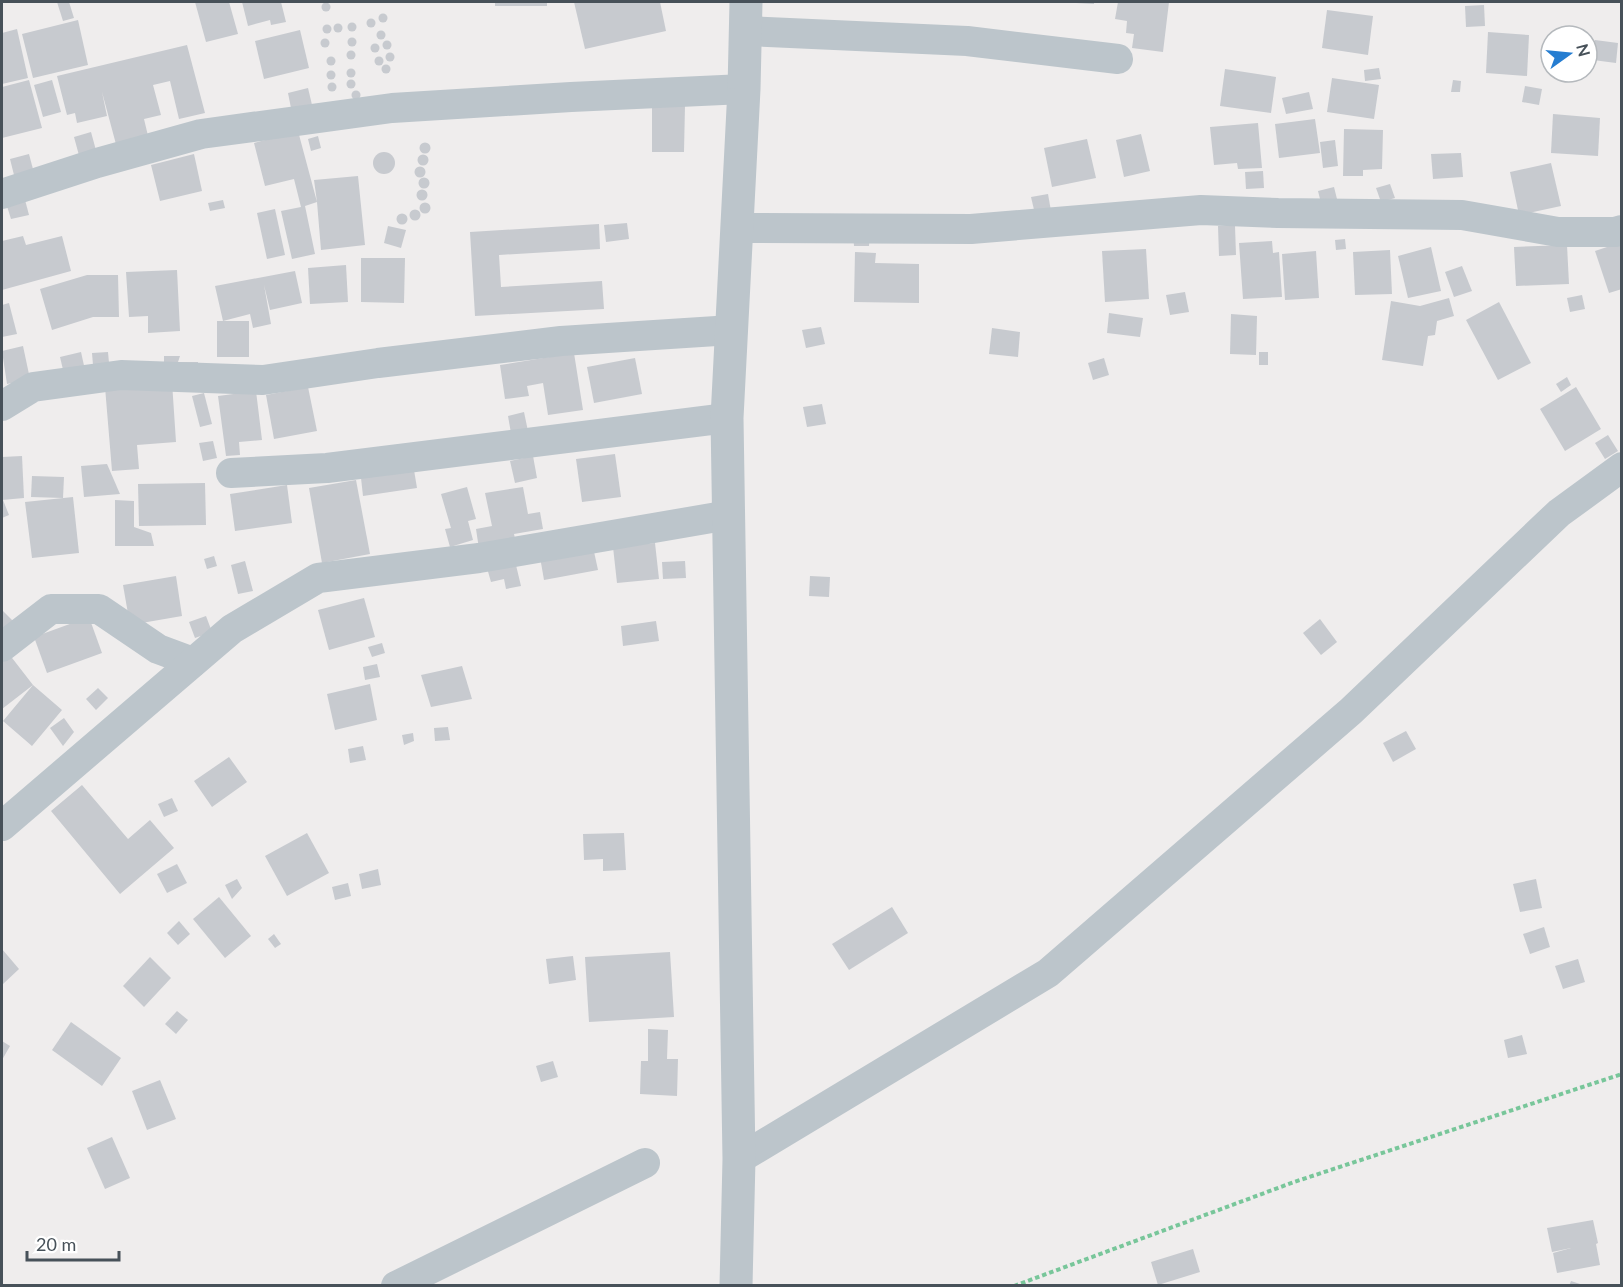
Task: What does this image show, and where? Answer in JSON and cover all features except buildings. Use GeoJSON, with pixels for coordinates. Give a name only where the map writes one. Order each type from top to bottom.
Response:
{"type":"FeatureCollection","features":[{"type":"Feature","properties":{"kind":"street"},"geometry":{"type":"LineString","coordinates":[[736,1286],[739,1159],[727,418],[744,89],[745,16],[1118,59]]}},
{"type":"Feature","properties":{"kind":"street"},"geometry":{"type":"LineString","coordinates":[[2,194],[97,163],[201,134],[392,108],[744,89]]}},
{"type":"Feature","properties":{"kind":"street"},"geometry":{"type":"LineString","coordinates":[[737,228],[971,229],[1201,210],[1462,215],[1558,232],[1622,230]]}},
{"type":"Feature","properties":{"kind":"street"},"geometry":{"type":"LineString","coordinates":[[2,406],[33,387],[121,375],[263,380],[378,363],[561,341],[732,330]]}},
{"type":"Feature","properties":{"kind":"street"},"geometry":{"type":"LineString","coordinates":[[231,473],[327,468],[727,418]]}},
{"type":"Feature","properties":{"kind":"street"},"geometry":{"type":"LineString","coordinates":[[739,1159],[1048,973],[1351,711],[1559,513],[1622,467]]}},
{"type":"Feature","properties":{"kind":"street"},"geometry":{"type":"LineString","coordinates":[[2,826],[232,629],[318,578],[478,558],[729,515]]}},
{"type":"Feature","properties":{"kind":"street"},"geometry":{"type":"LineString","coordinates":[[2,647],[51,609],[99,609],[158,649],[193,662]]}},
{"type":"Feature","properties":{"kind":"street"},"geometry":{"type":"LineString","coordinates":[[396,1286],[645,1163]]}},
{"type":"Feature","properties":{"kind":"path"},"geometry":{"type":"LineString","coordinates":[[1014,1286],[1294,1182],[1622,1074]]}}]}
